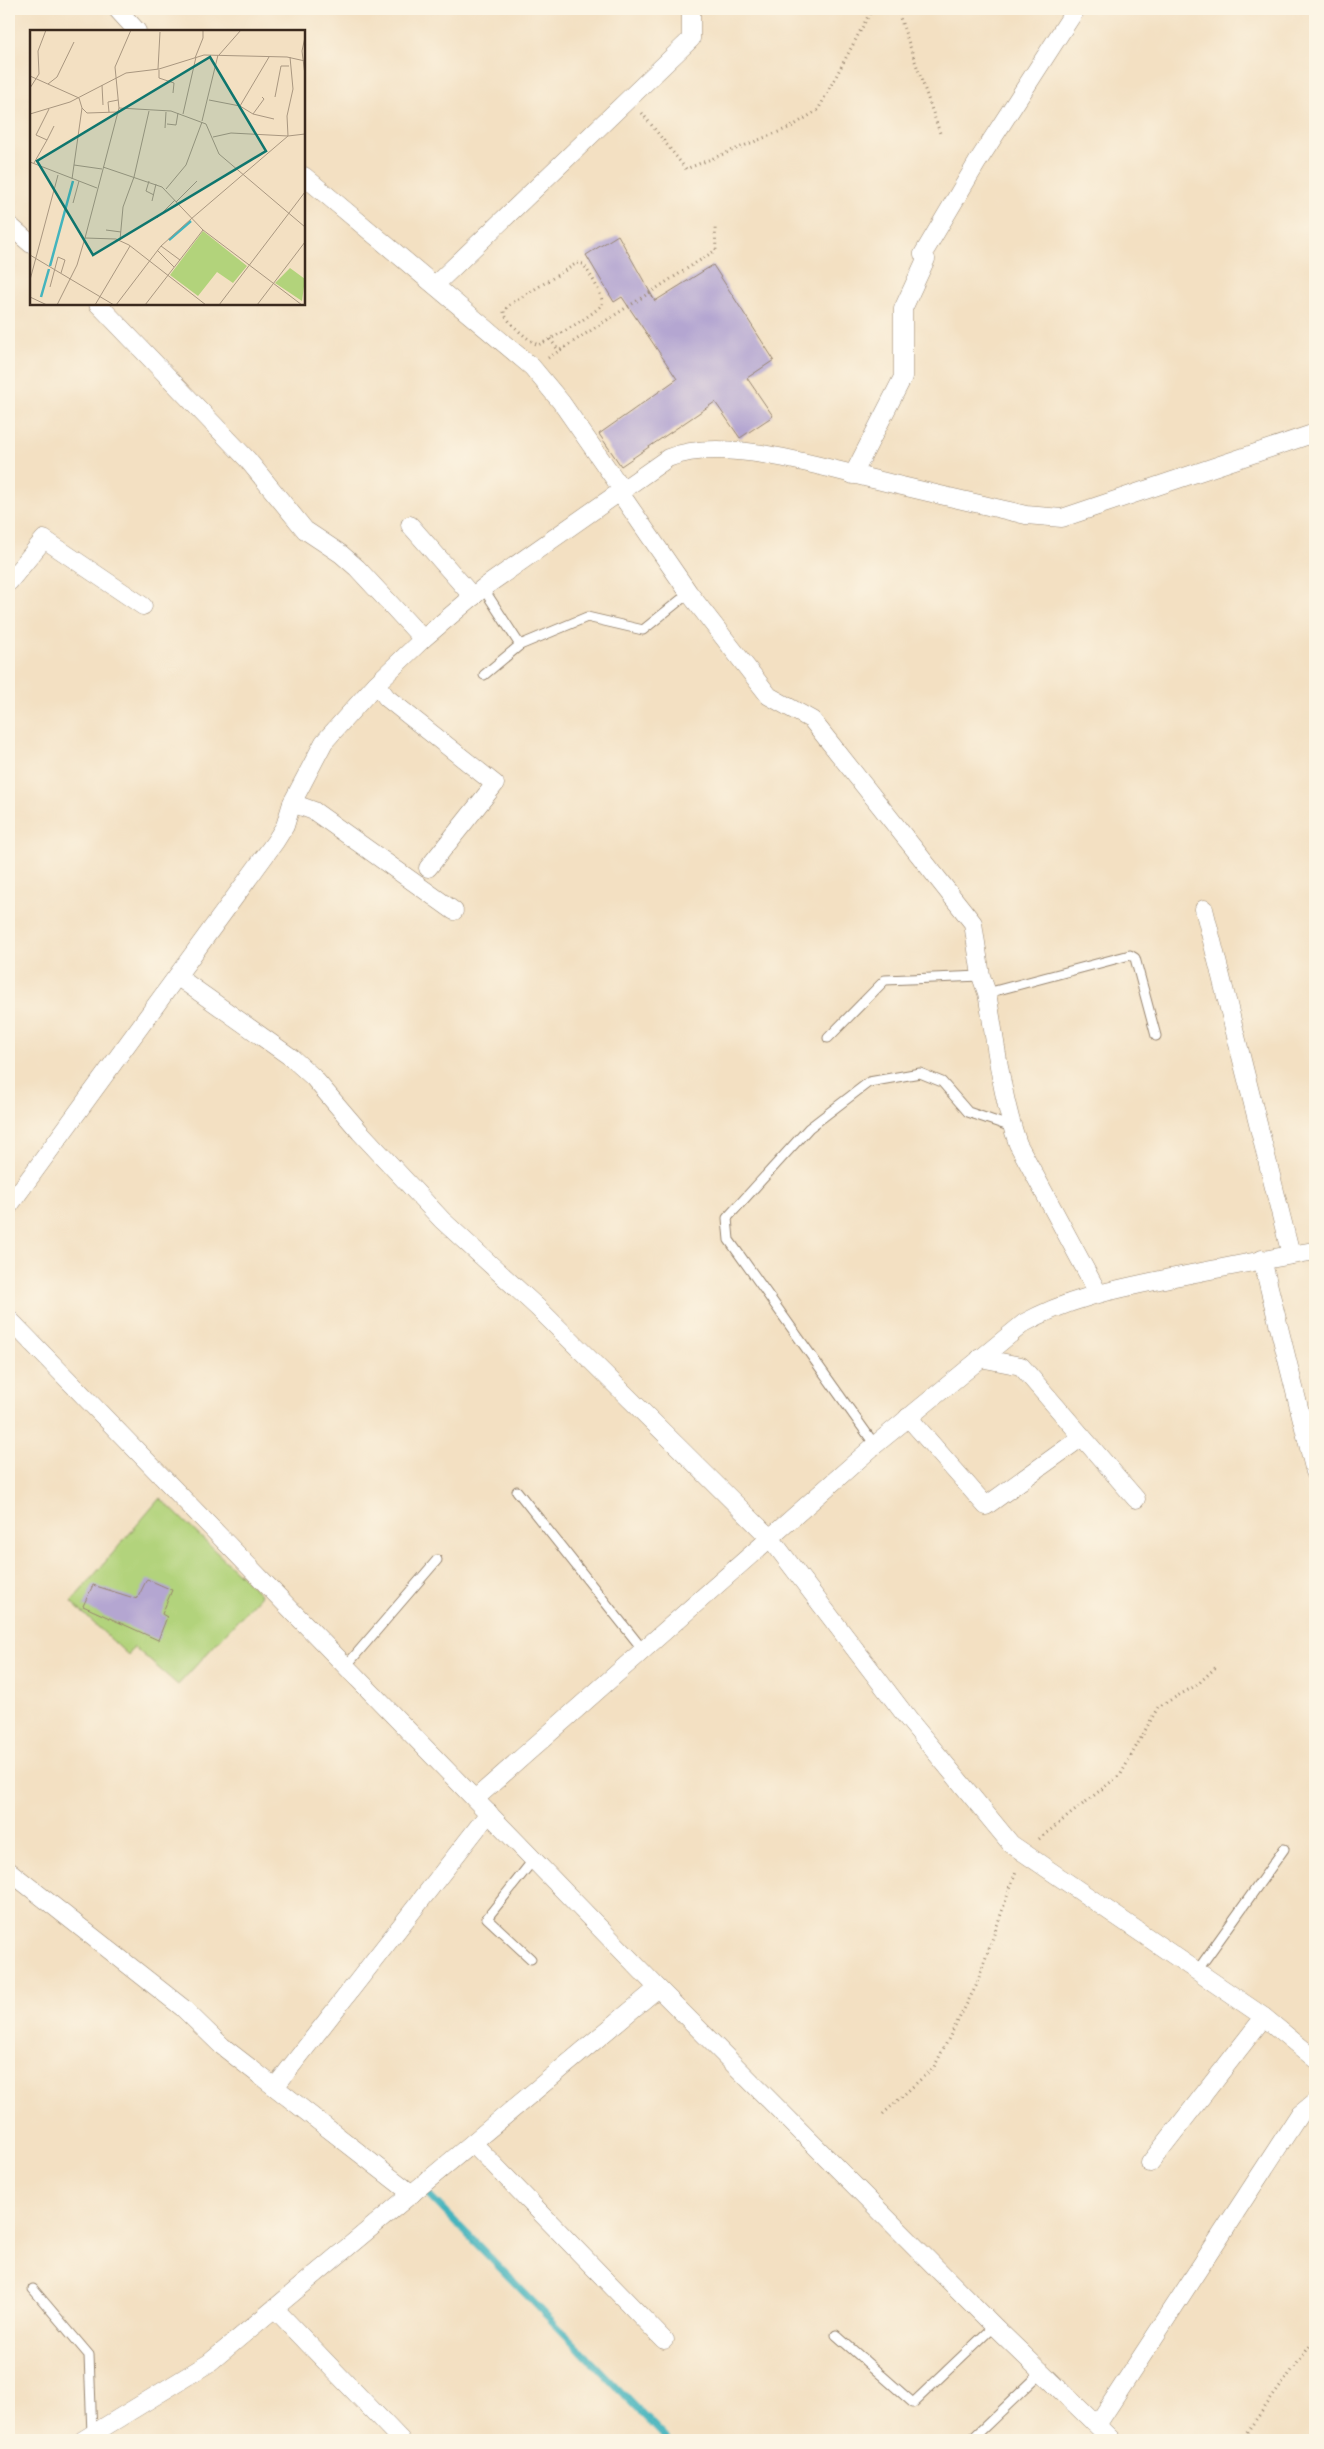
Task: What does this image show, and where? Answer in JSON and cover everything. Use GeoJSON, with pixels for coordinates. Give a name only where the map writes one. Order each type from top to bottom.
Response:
{"type":"FeatureCollection","features":[{"type":"Feature","properties":{"kind":"street"},"geometry":{"type":"LineString","coordinates":[[116,9],[135,30]]}},
{"type":"Feature","properties":{"kind":"street"},"geometry":{"type":"LineString","coordinates":[[435,285],[691,39],[690,9]]}},
{"type":"Feature","properties":{"kind":"street"},"geometry":{"type":"LineString","coordinates":[[853,475],[903,377],[902,316],[926,259],[923,254],[978,161],[1076,9]]}},
{"type":"Feature","properties":{"kind":"street"},"geometry":{"type":"LineString","coordinates":[[305,177],[532,367],[561,402],[690,593],[769,696],[812,720],[973,923],[1012,1128],[1018,1144],[1098,1293]]}},
{"type":"Feature","properties":{"kind":"street"},"geometry":{"type":"LineString","coordinates":[[9,225],[30,243]]}},
{"type":"Feature","properties":{"kind":"street"},"geometry":{"type":"LineString","coordinates":[[99,305],[246,459],[305,530],[341,554],[357,568],[423,639]]}},
{"type":"Feature","properties":{"kind":"street"},"geometry":{"type":"LineString","coordinates":[[9,1206],[276,842],[285,826],[292,803],[324,742],[376,684],[423,639],[478,593],[668,458],[680,453],[697,451],[766,455],[1026,515],[1062,518],[1315,433]]}},
{"type":"Feature","properties":{"kind":"street"},"geometry":{"type":"LineString","coordinates":[[410,525],[478,593]]}},
{"type":"Feature","properties":{"kind":"street"},"geometry":{"type":"LineString","coordinates":[[9,582],[44,539],[143,606]]}},
{"type":"Feature","properties":{"kind":"street"},"geometry":{"type":"LineString","coordinates":[[376,684],[387,698],[495,784],[428,868]]}},
{"type":"Feature","properties":{"kind":"street"},"geometry":{"type":"LineString","coordinates":[[292,803],[314,811],[454,911]]}},
{"type":"Feature","properties":{"kind":"street"},"geometry":{"type":"LineString","coordinates":[[1204,909],[1291,1255]]}},
{"type":"Feature","properties":{"kind":"street"},"geometry":{"type":"LineString","coordinates":[[178,977],[292,1058],[313,1077],[360,1132],[442,1220],[537,1307],[770,1539],[909,1720],[1011,1844],[1264,2017],[1315,2059]]}},
{"type":"Feature","properties":{"kind":"street"},"geometry":{"type":"LineString","coordinates":[[476,1800],[875,1444],[1024,1323],[1052,1308],[1098,1293],[1262,1259],[1315,1251]]}},
{"type":"Feature","properties":{"kind":"street"},"geometry":{"type":"LineString","coordinates":[[1262,1259],[1315,1472]]}},
{"type":"Feature","properties":{"kind":"street"},"geometry":{"type":"LineString","coordinates":[[9,1319],[658,1988],[994,2326],[1112,2440]]}},
{"type":"Feature","properties":{"kind":"street"},"geometry":{"type":"LineString","coordinates":[[980,1358],[1021,1366],[1136,1499]]}},
{"type":"Feature","properties":{"kind":"street"},"geometry":{"type":"LineString","coordinates":[[908,1417],[986,1506],[1082,1437]]}},
{"type":"Feature","properties":{"kind":"street"},"geometry":{"type":"LineString","coordinates":[[275,2087],[489,1813]]}},
{"type":"Feature","properties":{"kind":"street"},"geometry":{"type":"LineString","coordinates":[[9,1871],[184,2008],[222,2046],[412,2194]]}},
{"type":"Feature","properties":{"kind":"street"},"geometry":{"type":"LineString","coordinates":[[88,2438],[209,2364],[658,1988]]}},
{"type":"Feature","properties":{"kind":"street"},"geometry":{"type":"LineString","coordinates":[[1150,2163],[1264,2017]]}},
{"type":"Feature","properties":{"kind":"street"},"geometry":{"type":"LineString","coordinates":[[1097,2425],[1299,2116],[1315,2102]]}},
{"type":"Feature","properties":{"kind":"street"},"geometry":{"type":"LineString","coordinates":[[473,2143],[664,2340]]}},
{"type":"Feature","properties":{"kind":"street"},"geometry":{"type":"LineString","coordinates":[[275,2309],[401,2440]]}},
{"type":"Feature","properties":{"kind":"lane"},"geometry":{"type":"LineString","coordinates":[[478,593],[520,645]]}},
{"type":"Feature","properties":{"kind":"lane"},"geometry":{"type":"LineString","coordinates":[[484,675],[520,645],[587,617],[643,630],[690,593]]}},
{"type":"Feature","properties":{"kind":"lane"},"geometry":{"type":"LineString","coordinates":[[987,993],[1130,955],[1135,958],[1156,1036]]}},
{"type":"Feature","properties":{"kind":"lane"},"geometry":{"type":"LineString","coordinates":[[828,1038],[885,980],[982,976]]}},
{"type":"Feature","properties":{"kind":"lane"},"geometry":{"type":"LineString","coordinates":[[875,1444],[729,1240],[727,1218],[809,1128],[869,1082],[920,1073],[942,1082],[968,1112],[1012,1128]]}},
{"type":"Feature","properties":{"kind":"lane"},"geometry":{"type":"LineString","coordinates":[[517,1492],[644,1651]]}},
{"type":"Feature","properties":{"kind":"lane"},"geometry":{"type":"LineString","coordinates":[[346,1666],[437,1560]]}},
{"type":"Feature","properties":{"kind":"lane"},"geometry":{"type":"LineString","coordinates":[[1197,1971],[1284,1849]]}},
{"type":"Feature","properties":{"kind":"lane"},"geometry":{"type":"LineString","coordinates":[[531,1959],[487,1918],[534,1859]]}},
{"type":"Feature","properties":{"kind":"lane"},"geometry":{"type":"LineString","coordinates":[[33,2289],[89,2354],[88,2438]]}},
{"type":"Feature","properties":{"kind":"lane"},"geometry":{"type":"LineString","coordinates":[[836,2335],[913,2403],[994,2326]]}},
{"type":"Feature","properties":{"kind":"lane"},"geometry":{"type":"LineString","coordinates":[[971,2440],[1042,2372]]}},
{"type":"Feature","properties":{"kind":"path"},"geometry":{"type":"LineString","coordinates":[[630,97],[686,169],[791,127],[818,110],[872,9]]}},
{"type":"Feature","properties":{"kind":"path"},"geometry":{"type":"LineString","coordinates":[[897,9],[941,136]]}},
{"type":"Feature","properties":{"kind":"path"},"geometry":{"type":"LineString","coordinates":[[532,367],[716,250],[714,227]]}},
{"type":"Feature","properties":{"kind":"path"},"geometry":{"type":"LineString","coordinates":[[583,264],[602,296],[602,305],[550,339],[538,344],[526,339],[507,320],[504,311],[509,305],[572,265],[583,264]]}},
{"type":"Feature","properties":{"kind":"path"},"geometry":{"type":"LineString","coordinates":[[550,339],[559,351]]}},
{"type":"Feature","properties":{"kind":"path"},"geometry":{"type":"LineString","coordinates":[[883,2114],[934,2066],[976,1986],[1023,1851],[1121,1774],[1158,1707],[1198,1685],[1216,1667]]}},
{"type":"Feature","properties":{"kind":"path"},"geometry":{"type":"LineString","coordinates":[[1241,2440],[1315,2339]]}},
{"type":"Feature","properties":{"kind":"green space"},"geometry":{"type":"Polygon","coordinates":[[[160,1498],[261,1595],[178,1685],[134,1647],[128,1655],[71,1602],[160,1498]]]}},
{"type":"Feature","properties":{"kind":"building"},"geometry":{"type":"Polygon","coordinates":[[[618,235],[655,301],[713,265],[774,360],[747,378],[773,416],[740,438],[715,402],[621,466],[599,434],[677,379],[622,297],[614,302],[586,255],[618,235]]]}},
{"type":"Feature","properties":{"kind":"building"},"geometry":{"type":"Polygon","coordinates":[[[147,1579],[172,1590],[162,1614],[167,1617],[158,1640],[83,1606],[93,1585],[137,1599],[147,1579]]]}},
{"type":"Feature","properties":{"kind":"waterway"},"geometry":{"type":"LineString","coordinates":[[430,2196],[668,2440]]}}]}
